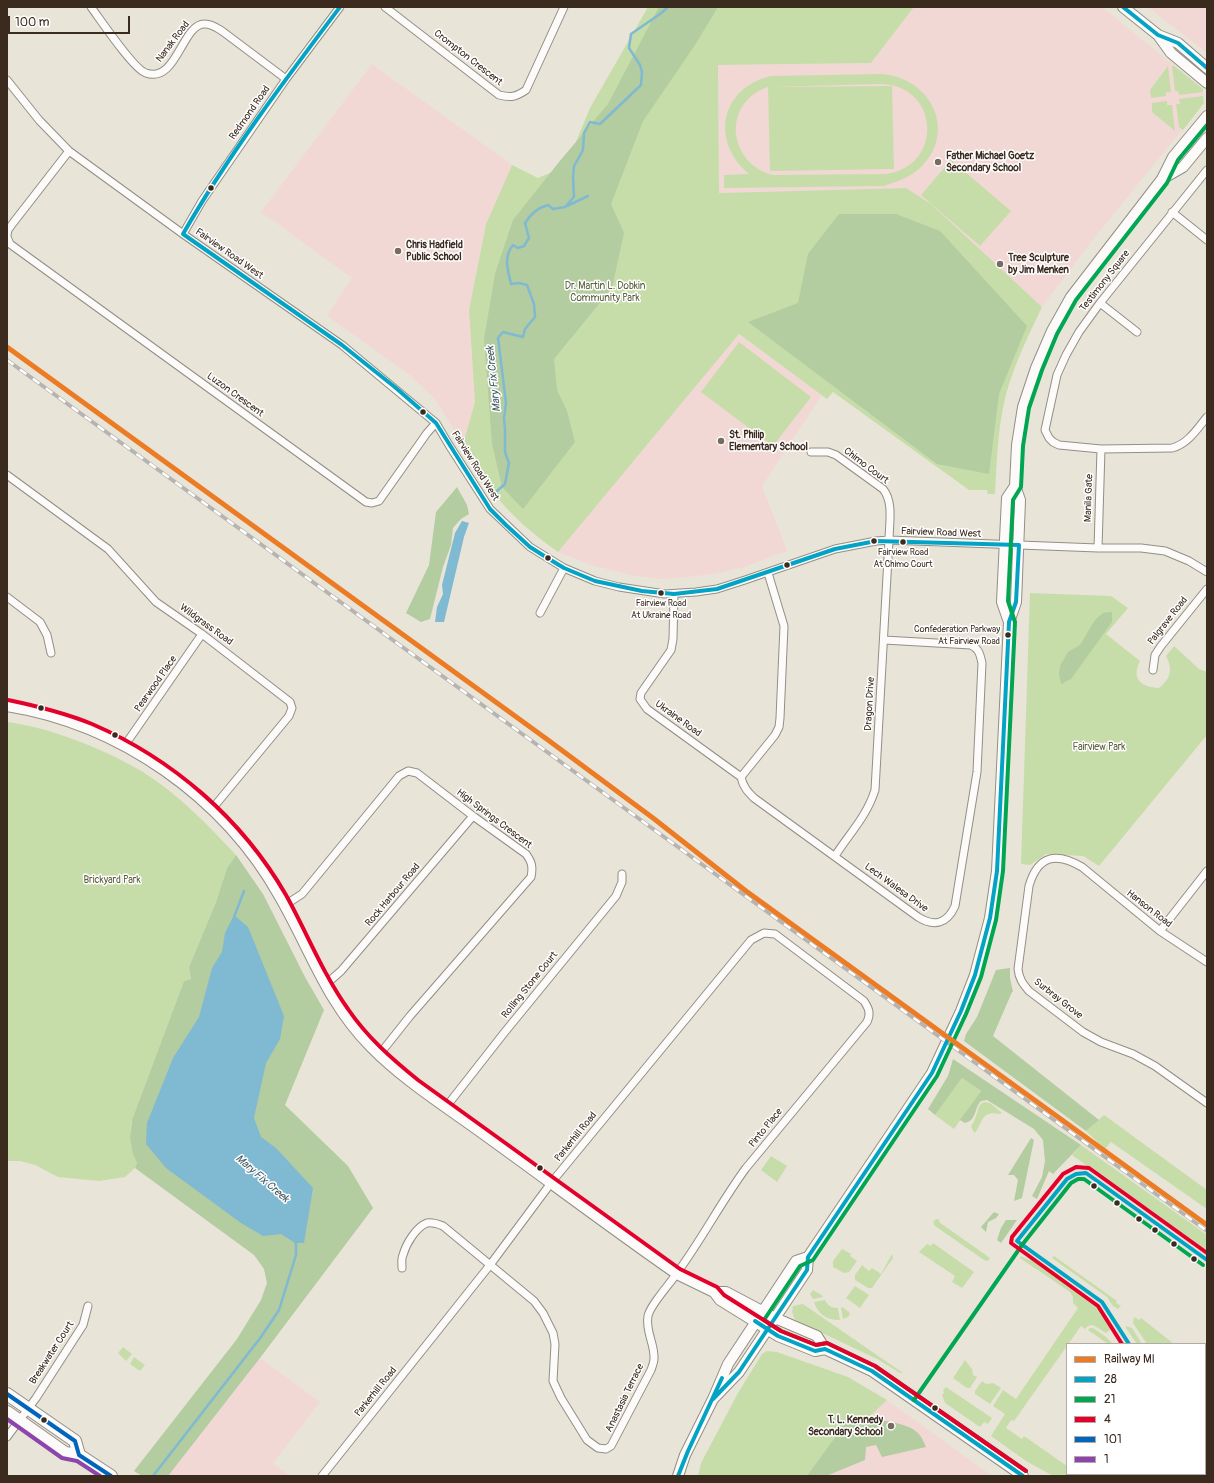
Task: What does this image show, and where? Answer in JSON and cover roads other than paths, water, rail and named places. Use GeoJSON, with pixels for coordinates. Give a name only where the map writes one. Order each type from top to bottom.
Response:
{"type":"FeatureCollection","features":[{"type":"Feature","properties":{"kind":"main road"},"geometry":{"type":"LineString","coordinates":[[7,1394],[75,1442],[79,1456]]}},
{"type":"Feature","properties":{"kind":"main road"},"geometry":{"type":"LineString","coordinates":[[7,1412],[65,1453],[79,1456],[111,1476]]}},
{"type":"Feature","properties":{"kind":"street","name":"Nanak Road"},"geometry":{"type":"LineString","coordinates":[[91,7],[112,37],[145,73],[159,74],[166,70],[191,32],[197,25],[204,24],[213,26],[222,31],[286,79]]}},
{"type":"Feature","properties":{"kind":"street","name":"Redmond Road"},"geometry":{"type":"LineString","coordinates":[[182,234],[202,201],[286,79],[340,7]]}},
{"type":"Feature","properties":{"kind":"street","name":"Crompton Crescent"},"geometry":{"type":"LineString","coordinates":[[385,7],[500,95],[512,98],[526,90],[564,7]]}},
{"type":"Feature","properties":{"kind":"street"},"geometry":{"type":"LineString","coordinates":[[1123,7],[1158,35],[1171,52],[1207,83]]}},
{"type":"Feature","properties":{"kind":"street"},"geometry":{"type":"LineString","coordinates":[[1158,35],[1178,44],[1207,68]]}},
{"type":"Feature","properties":{"kind":"street","name":"Fairview Road West"},"geometry":{"type":"LineString","coordinates":[[7,80],[39,120],[69,152],[182,234],[342,345],[436,423],[490,509],[530,547],[564,568],[595,580],[619,587],[674,594],[717,589],[768,573],[835,549],[889,540],[1098,548],[1141,548],[1165,551],[1189,561],[1207,572]]}},
{"type":"Feature","properties":{"kind":"street"},"geometry":{"type":"LineString","coordinates":[[713,1399],[739,1372],[768,1329],[807,1270],[808,1257],[932,1073],[961,1011],[975,975],[990,918],[997,871],[1009,622],[1016,602],[1020,500],[1015,486],[1017,445],[1023,407],[1036,368],[1052,331],[1071,297],[1162,179],[1173,157],[1207,116]]}},
{"type":"Feature","properties":{"kind":"street"},"geometry":{"type":"LineString","coordinates":[[1162,179],[1183,168],[1207,138]]}},
{"type":"Feature","properties":{"kind":"street","name":"Luzon Crescent"},"geometry":{"type":"LineString","coordinates":[[69,152],[8,230],[7,236],[10,244],[366,502],[372,503],[378,501],[427,433],[436,423]]}},
{"type":"Feature","properties":{"kind":"street","name":"Testimony Square"},"geometry":{"type":"LineString","coordinates":[[1207,170],[1100,303],[1079,332],[1057,375],[1046,430],[1049,438],[1059,445],[1100,449],[1172,448],[1180,446],[1188,440],[1207,417]]}},
{"type":"Feature","properties":{"kind":"street"},"geometry":{"type":"LineString","coordinates":[[1172,212],[1207,240]]}},
{"type":"Feature","properties":{"kind":"street"},"geometry":{"type":"LineString","coordinates":[[1100,303],[1137,332]]}},
{"type":"Feature","properties":{"kind":"street","name":"Manila Gate"},"geometry":{"type":"LineString","coordinates":[[1098,548],[1100,449]]}},
{"type":"Feature","properties":{"kind":"street","name":"Chimo Court"},"geometry":{"type":"LineString","coordinates":[[811,452],[828,452],[836,455],[887,494],[889,504],[889,540]]}},
{"type":"Feature","properties":{"kind":"street","name":"Wildgrass Road"},"geometry":{"type":"LineString","coordinates":[[7,476],[108,549],[156,602],[202,634],[287,698],[290,702],[292,708],[289,716],[212,809]]}},
{"type":"Feature","properties":{"kind":"street"},"geometry":{"type":"LineString","coordinates":[[1009,622],[1002,602],[1007,498],[1015,486]]}},
{"type":"Feature","properties":{"kind":"street","name":"Dragon Drive"},"geometry":{"type":"LineString","coordinates":[[835,856],[866,814],[875,790],[889,540]]}},
{"type":"Feature","properties":{"kind":"street"},"geometry":{"type":"LineString","coordinates":[[540,613],[564,568]]}},
{"type":"Feature","properties":{"kind":"street"},"geometry":{"type":"LineString","coordinates":[[741,777],[779,727],[784,626],[768,573]]}},
{"type":"Feature","properties":{"kind":"street","name":"Palgrave Road"},"geometry":{"type":"LineString","coordinates":[[1153,670],[1155,655],[1207,588]]}},
{"type":"Feature","properties":{"kind":"street","name":"Ukraine Road"},"geometry":{"type":"LineString","coordinates":[[674,594],[673,639],[671,650],[643,689],[640,699],[647,709],[741,777]]}},
{"type":"Feature","properties":{"kind":"street"},"geometry":{"type":"LineString","coordinates":[[7,597],[40,622],[47,635],[51,653]]}},
{"type":"Feature","properties":{"kind":"street","name":"Pearwood Place"},"geometry":{"type":"LineString","coordinates":[[125,745],[202,634]]}},
{"type":"Feature","properties":{"kind":"street","name":"Lech Walesa Drive"},"geometry":{"type":"LineString","coordinates":[[741,777],[745,789],[754,798],[924,921],[932,923],[947,919],[955,906],[977,772],[982,663],[981,656],[976,647],[971,645],[884,640]]}},
{"type":"Feature","properties":{"kind":"street"},"geometry":{"type":"LineString","coordinates":[[7,706],[36,712],[76,724],[125,745],[169,774],[212,809],[246,846],[264,871],[285,905],[325,985],[338,1007],[355,1029],[379,1055],[446,1107],[677,1274],[714,1292],[726,1292],[775,1318],[817,1336],[825,1349],[872,1371],[1023,1476]]}},
{"type":"Feature","properties":{"kind":"street","name":"High Springs Crescent"},"geometry":{"type":"LineString","coordinates":[[285,905],[302,894],[402,774],[411,771],[417,773],[526,854],[533,865],[531,876],[410,1016],[379,1055]]}},
{"type":"Feature","properties":{"kind":"street","name":"Rock Harbour Road"},"geometry":{"type":"LineString","coordinates":[[325,985],[341,971],[473,816]]}},
{"type":"Feature","properties":{"kind":"street","name":"Surbray Grove"},"geometry":{"type":"LineString","coordinates":[[1082,867],[1070,861],[1053,858],[1045,861],[1036,868],[1029,886],[1018,969],[1019,979],[1029,991],[1083,1032],[1102,1042],[1133,1054],[1155,1066],[1207,1103]]}},
{"type":"Feature","properties":{"kind":"street","name":"Hanson Road"},"geometry":{"type":"LineString","coordinates":[[1082,867],[1160,931],[1207,962]]}},
{"type":"Feature","properties":{"kind":"street"},"geometry":{"type":"LineString","coordinates":[[1160,931],[1207,871]]}},
{"type":"Feature","properties":{"kind":"street","name":"Rolling Stone Court"},"geometry":{"type":"LineString","coordinates":[[446,1107],[616,896],[622,882],[622,874]]}},
{"type":"Feature","properties":{"kind":"street","name":"Parkerhill Road"},"geometry":{"type":"LineString","coordinates":[[322,1476],[490,1265],[551,1183],[751,940],[764,933],[775,934],[864,1001]]}},
{"type":"Feature","properties":{"kind":"street","name":"Pinto Place"},"geometry":{"type":"LineString","coordinates":[[677,1274],[704,1233],[731,1187],[867,1022],[870,1015],[869,1008],[864,1001]]}},
{"type":"Feature","properties":{"kind":"street"},"geometry":{"type":"LineString","coordinates":[[402,1268],[402,1257],[416,1232],[424,1225],[432,1223],[443,1226],[490,1265]]}},
{"type":"Feature","properties":{"kind":"street"},"geometry":{"type":"LineString","coordinates":[[678,1476],[684,1455],[713,1399],[728,1364],[796,1261],[808,1257]]}},
{"type":"Feature","properties":{"kind":"street","name":"Anastasia Terrace"},"geometry":{"type":"LineString","coordinates":[[490,1265],[534,1301],[543,1313],[553,1333],[556,1344],[553,1381],[561,1398],[586,1440],[598,1448],[606,1449],[612,1446],[651,1370],[654,1354],[648,1325],[648,1316],[652,1308],[677,1274]]}},
{"type":"Feature","properties":{"kind":"street"},"geometry":{"type":"LineString","coordinates":[[714,1292],[720,1300],[778,1336],[815,1351],[825,1349]]}},
{"type":"Feature","properties":{"kind":"street","name":"Breakwater Court"},"geometry":{"type":"LineString","coordinates":[[7,1437],[83,1325],[88,1306]]}},
{"type":"Feature","properties":{"kind":"water"},"geometry":{"type":"Polygon","coordinates":[[[462,521],[469,523],[464,537],[444,622],[435,622],[437,607],[443,594],[442,585],[455,533],[462,521]]]}},
{"type":"Feature","properties":{"kind":"water"},"geometry":{"type":"Polygon","coordinates":[[[234,915],[248,927],[284,1016],[280,1039],[266,1063],[254,1118],[261,1137],[276,1148],[313,1188],[304,1243],[295,1243],[281,1234],[263,1236],[241,1223],[166,1168],[146,1144],[147,1123],[173,1058],[199,1017],[212,968],[222,952],[225,933],[234,915]]]}},
{"type":"Feature","properties":{"kind":"waterway","name":"Mary Fix Creek"},"geometry":{"type":"LineString","coordinates":[[497,491],[505,484],[509,463],[505,452],[504,418],[506,403],[498,338],[503,332],[523,337],[525,329],[535,317],[534,304],[527,285],[519,283],[511,284],[507,264],[508,254],[513,245],[518,248],[524,246],[529,238],[525,223],[535,212],[548,205],[553,209],[565,207],[574,197],[574,166],[583,150],[584,133],[590,122],[600,124],[641,85],[642,72],[640,65],[629,48],[631,34],[668,7]]}},
{"type":"Feature","properties":{"kind":"waterway"},"geometry":{"type":"LineString","coordinates":[[567,206],[588,196]]}},
{"type":"Feature","properties":{"kind":"waterway","name":"Mary Fix Creek"},"geometry":{"type":"LineString","coordinates":[[234,917],[244,891]]}},
{"type":"Feature","properties":{"kind":"waterway","name":"Mary Fix Creek"},"geometry":{"type":"LineString","coordinates":[[153,1476],[261,1337],[279,1310],[296,1255],[296,1241]]}},
{"type":"Feature","properties":{"kind":"railway"},"geometry":{"type":"LineString","coordinates":[[7,360],[1207,1231]]}},
{"type":"Feature","properties":{"kind":"rail line","name":"MI"},"geometry":{"type":"LineString","coordinates":[[7,347],[548,740],[653,818],[746,891],[1207,1225]]}},
{"type":"Feature","properties":{"kind":"place","name":"Father Michael Goetz Secondary School"},"geometry":{"type":"Point","coordinates":[938,162]}},
{"type":"Feature","properties":{"kind":"place","name":"Chris Hadfield Public School"},"geometry":{"type":"Point","coordinates":[398,251]}},
{"type":"Feature","properties":{"kind":"place","name":"Tree Sculpture by Jim Menken"},"geometry":{"type":"Point","coordinates":[1000,264]}},
{"type":"Feature","properties":{"kind":"place","name":"St. Philip Elementary School"},"geometry":{"type":"Point","coordinates":[721,441]}},
{"type":"Feature","properties":{"kind":"place","name":"Fairview Road At Chimo Court"},"geometry":{"type":"Point","coordinates":[903,542]}},
{"type":"Feature","properties":{"kind":"place","name":"Fairview Road At Ukraine Road"},"geometry":{"type":"Point","coordinates":[661,593]}},
{"type":"Feature","properties":{"kind":"place","name":"Confederation Parkway At Fairview Road"},"geometry":{"type":"Point","coordinates":[1008,635]}},
{"type":"Feature","properties":{"kind":"place","name":"T. L. Kennedy Secondary School"},"geometry":{"type":"Point","coordinates":[891,1426]}},
{"type":"Feature","properties":{"kind":"park label","name":"Dr. Martin L. Dobkin Community Park"},"geometry":{"type":"Point","coordinates":[605,292]}},
{"type":"Feature","properties":{"kind":"park label","name":"Fairview Park"},"geometry":{"type":"Point","coordinates":[1099,747]}},
{"type":"Feature","properties":{"kind":"park label","name":"Brickyard Park"},"geometry":{"type":"Point","coordinates":[112,880]}}]}
